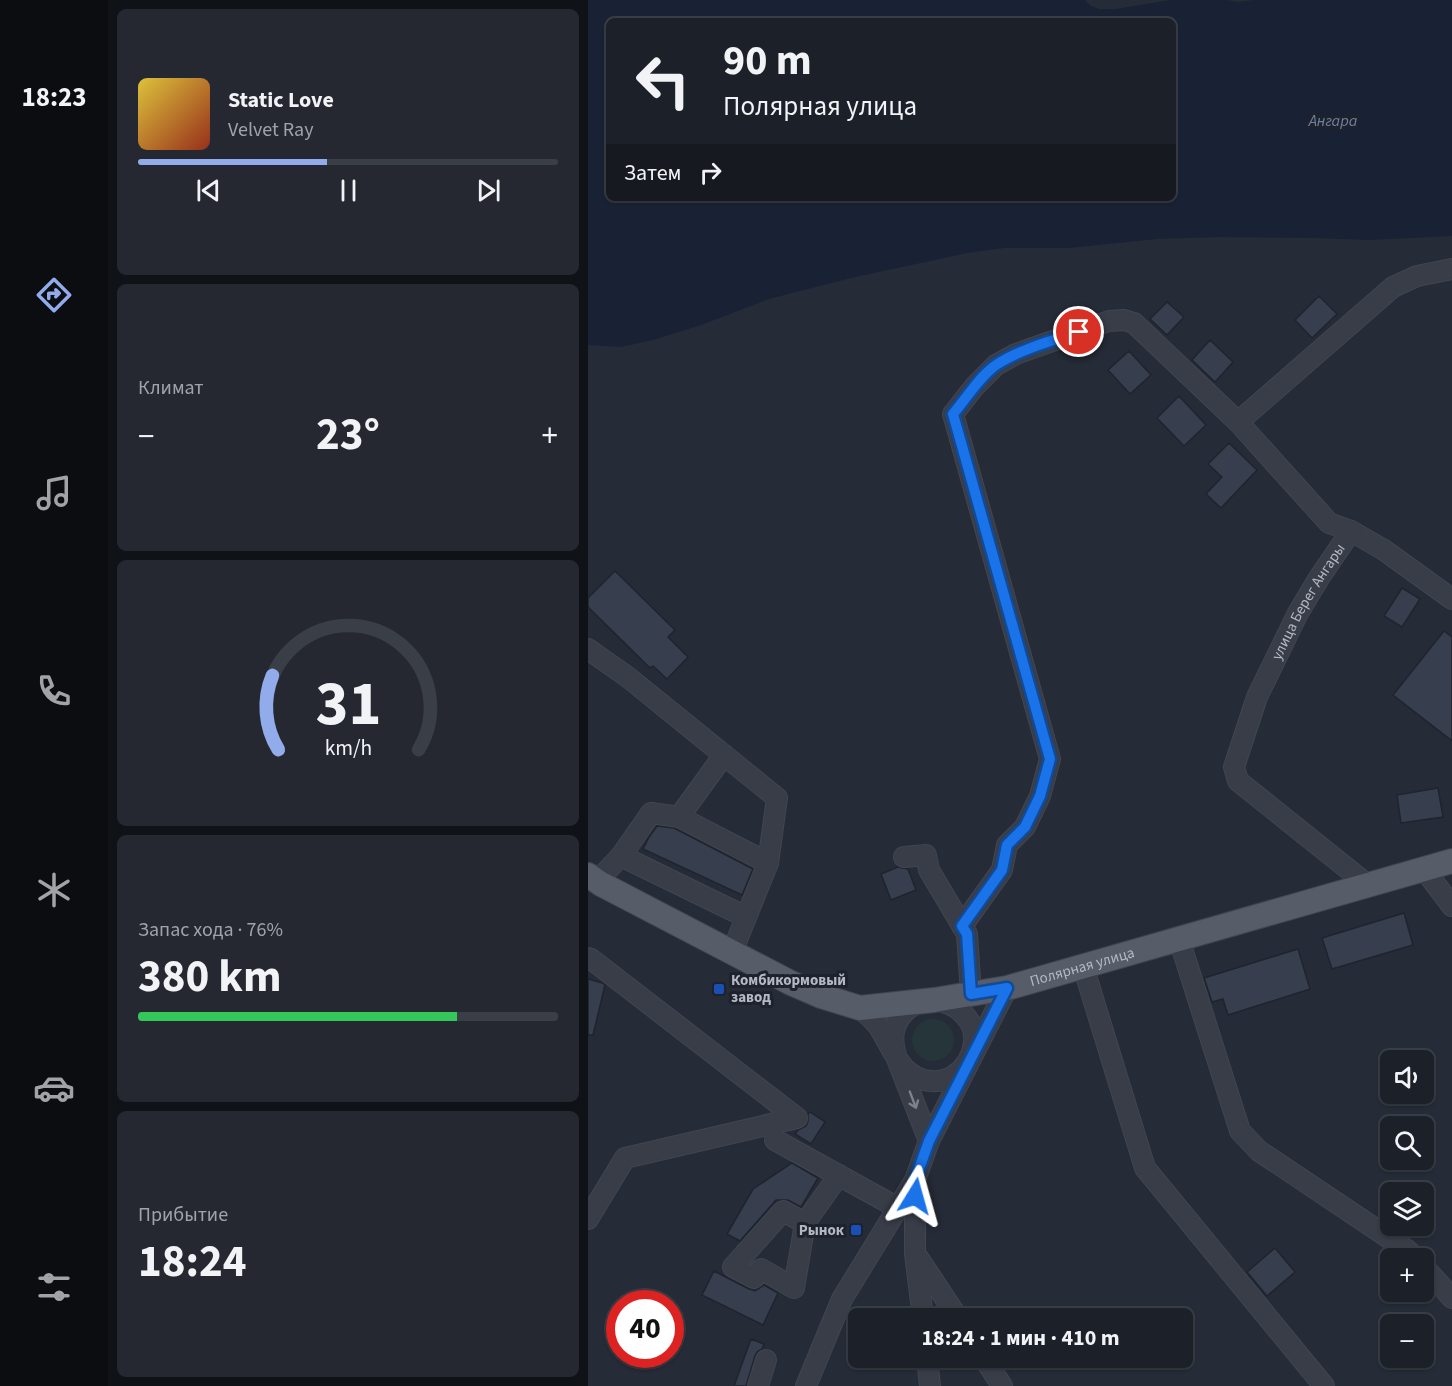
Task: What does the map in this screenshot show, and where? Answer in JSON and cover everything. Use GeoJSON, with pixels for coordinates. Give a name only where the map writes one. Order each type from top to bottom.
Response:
{"type":"FeatureCollection","features":[{"type":"Feature","properties":{"kind":"main road","name":"Полярная улица"},"geometry":{"type":"LineString","coordinates":[[592,878],[791,983],[821,996],[860,1008],[934,1000],[1007,988],[1452,861]]}},
{"type":"Feature","properties":{"kind":"street"},"geometry":{"type":"LineString","coordinates":[[1238,422],[1393,287],[1417,276],[1452,269]]}},
{"type":"Feature","properties":{"kind":"street","name":"улица Берег Ангары"},"geometry":{"type":"LineString","coordinates":[[962,926],[1002,870],[1007,845],[1025,827],[1040,796],[1050,759],[953,414],[975,386],[996,365],[1016,354],[1109,321],[1124,320],[1134,323],[1238,422],[1329,523],[1351,531],[1298,613],[1257,697],[1234,767],[1238,781],[1368,885]]}},
{"type":"Feature","properties":{"kind":"street"},"geometry":{"type":"LineString","coordinates":[[1351,531],[1384,550],[1452,599]]}},
{"type":"Feature","properties":{"kind":"street"},"geometry":{"type":"LineString","coordinates":[[588,650],[629,678],[777,798],[768,863],[732,952]]}},
{"type":"Feature","properties":{"kind":"street"},"geometry":{"type":"LineString","coordinates":[[679,817],[724,755]]}},
{"type":"Feature","properties":{"kind":"street"},"geometry":{"type":"LineString","coordinates":[[592,878],[621,855],[651,813],[679,817],[768,863]]}},
{"type":"Feature","properties":{"kind":"street"},"geometry":{"type":"LineString","coordinates":[[621,855],[746,917]]}},
{"type":"Feature","properties":{"kind":"street"},"geometry":{"type":"LineString","coordinates":[[904,857],[926,855],[929,870],[967,934],[971,994]]}},
{"type":"Feature","properties":{"kind":"street"},"geometry":{"type":"LineString","coordinates":[[1424,869],[1452,906]]}},
{"type":"Feature","properties":{"kind":"street"},"geometry":{"type":"LineString","coordinates":[[1179,939],[1240,1131],[1259,1151],[1404,1248]]}},
{"type":"Feature","properties":{"kind":"street"},"geometry":{"type":"LineString","coordinates":[[588,958],[797,1118],[625,1158],[588,1219]]}},
{"type":"Feature","properties":{"kind":"street"},"geometry":{"type":"LineString","coordinates":[[1083,966],[1145,1168],[1324,1386]]}},
{"type":"Feature","properties":{"kind":"street"},"geometry":{"type":"LineString","coordinates":[[806,1386],[842,1299],[915,1180],[929,1141],[1007,988]]}},
{"type":"Feature","properties":{"kind":"street"},"geometry":{"type":"LineString","coordinates":[[860,1008],[878,1025],[897,1059],[904,1069],[914,1077],[925,1081],[937,1082],[950,1078],[968,1063],[973,1051],[974,1038],[971,1025],[964,1014],[954,1006],[934,1000],[917,1003],[906,1011],[898,1021],[893,1033],[893,1046],[897,1059],[929,1141]]}},
{"type":"Feature","properties":{"kind":"street"},"geometry":{"type":"LineString","coordinates":[[775,1140],[898,1208]]}},
{"type":"Feature","properties":{"kind":"street"},"geometry":{"type":"LineString","coordinates":[[805,1223],[839,1175]]}},
{"type":"Feature","properties":{"kind":"street"},"geometry":{"type":"LineString","coordinates":[[915,1180],[915,1254],[921,1308]]}},
{"type":"Feature","properties":{"kind":"street"},"geometry":{"type":"LineString","coordinates":[[915,1254],[951,1308]]}},
{"type":"Feature","properties":{"kind":"street"},"geometry":{"type":"LineString","coordinates":[[1434,1278],[1452,1298]]}},
{"type":"Feature","properties":{"kind":"street"},"geometry":{"type":"LineString","coordinates":[[758,1386],[766,1360]]}},
{"type":"Feature","properties":{"kind":"street"},"geometry":{"type":"LineString","coordinates":[[928,1368],[930,1386]]}},
{"type":"Feature","properties":{"kind":"street"},"geometry":{"type":"LineString","coordinates":[[990,1368],[1002,1386]]}},
{"type":"Feature","properties":{"kind":"shaded area"},"geometry":{"type":"Polygon","coordinates":[[[933,1019],[948,1025],[954,1040],[948,1055],[933,1061],[918,1055],[912,1040],[918,1025],[933,1019]]]}},
{"type":"Feature","properties":{"kind":"water","name":"Ангара"},"geometry":{"type":"Polygon","coordinates":[[[588,0],[1085,0],[1091,6],[1099,9],[1116,9],[1170,0],[1238,2],[1255,0],[1452,0],[1452,236],[1368,240],[1218,237],[1157,239],[1069,248],[1004,248],[967,253],[851,278],[769,299],[701,325],[621,347],[588,345],[588,0]]]}},
{"type":"Feature","properties":{"kind":"building"},"geometry":{"type":"Polygon","coordinates":[[[1319,296],[1337,314],[1312,338],[1295,320],[1319,296]]]}},
{"type":"Feature","properties":{"kind":"building"},"geometry":{"type":"Polygon","coordinates":[[[1167,302],[1184,317],[1167,335],[1150,319],[1167,302]]]}},
{"type":"Feature","properties":{"kind":"building"},"geometry":{"type":"Polygon","coordinates":[[[1210,340],[1233,362],[1215,382],[1192,360],[1210,340]]]}},
{"type":"Feature","properties":{"kind":"building"},"geometry":{"type":"Polygon","coordinates":[[[1129,351],[1151,375],[1130,394],[1108,370],[1129,351]]]}},
{"type":"Feature","properties":{"kind":"building"},"geometry":{"type":"Polygon","coordinates":[[[1179,396],[1206,425],[1184,446],[1157,418],[1179,396]]]}},
{"type":"Feature","properties":{"kind":"building"},"geometry":{"type":"Polygon","coordinates":[[[1229,443],[1257,470],[1221,508],[1206,494],[1222,477],[1208,464],[1229,443]]]}},
{"type":"Feature","properties":{"kind":"building"},"geometry":{"type":"Polygon","coordinates":[[[615,571],[675,630],[668,637],[688,657],[667,679],[653,666],[650,668],[588,607],[588,598],[615,571]]]}},
{"type":"Feature","properties":{"kind":"building"},"geometry":{"type":"Polygon","coordinates":[[[1402,588],[1420,599],[1402,627],[1384,616],[1402,588]]]}},
{"type":"Feature","properties":{"kind":"building"},"geometry":{"type":"Polygon","coordinates":[[[1444,631],[1452,637],[1452,741],[1393,695],[1444,631]]]}},
{"type":"Feature","properties":{"kind":"building"},"geometry":{"type":"Polygon","coordinates":[[[1438,788],[1443,817],[1401,823],[1397,795],[1438,788]]]}},
{"type":"Feature","properties":{"kind":"building"},"geometry":{"type":"Polygon","coordinates":[[[657,826],[674,828],[753,869],[742,895],[643,849],[657,826]]]}},
{"type":"Feature","properties":{"kind":"building"},"geometry":{"type":"Polygon","coordinates":[[[898,867],[908,869],[916,890],[891,900],[881,874],[898,867]]]}},
{"type":"Feature","properties":{"kind":"building"},"geometry":{"type":"Polygon","coordinates":[[[1404,913],[1413,945],[1332,969],[1322,938],[1404,913]]]}},
{"type":"Feature","properties":{"kind":"building"},"geometry":{"type":"Polygon","coordinates":[[[1298,949],[1310,989],[1228,1015],[1223,999],[1212,1002],[1204,978],[1298,949]]]}},
{"type":"Feature","properties":{"kind":"building"},"geometry":{"type":"Polygon","coordinates":[[[588,979],[605,985],[593,1035],[588,1035],[588,979]]]}},
{"type":"Feature","properties":{"kind":"building"},"geometry":{"type":"Polygon","coordinates":[[[810,1112],[825,1122],[811,1144],[795,1134],[806,1126],[810,1112]]]}},
{"type":"Feature","properties":{"kind":"building"},"geometry":{"type":"Polygon","coordinates":[[[792,1163],[818,1178],[801,1207],[788,1200],[776,1200],[740,1241],[727,1234],[753,1189],[792,1163]]]}},
{"type":"Feature","properties":{"kind":"building"},"geometry":{"type":"Polygon","coordinates":[[[1275,1248],[1295,1272],[1267,1296],[1247,1272],[1275,1248]]]}},
{"type":"Feature","properties":{"kind":"building"},"geometry":{"type":"Polygon","coordinates":[[[714,1271],[749,1289],[755,1291],[764,1285],[778,1293],[763,1325],[702,1295],[714,1271]]]}},
{"type":"Feature","properties":{"kind":"building"},"geometry":{"type":"Polygon","coordinates":[[[751,1339],[764,1344],[755,1356],[746,1386],[734,1386],[751,1339]]]}},
{"type":"Feature","properties":{"kind":"place","name":"Комбикормовый завод"},"geometry":{"type":"Point","coordinates":[719,989]}},
{"type":"Feature","properties":{"kind":"place","name":"Рынок"},"geometry":{"type":"Point","coordinates":[856,1230]}},
{"type":"Feature","properties":{"kind":"route"},"geometry":{"type":"LineString","coordinates":[[915,1196],[915,1180],[929,1141],[1007,988],[971,994],[967,934],[962,926],[998,878],[1007,845],[1025,827],[1040,796],[1050,759],[953,414],[975,386],[996,365],[1016,354],[1079,332]]}}]}
